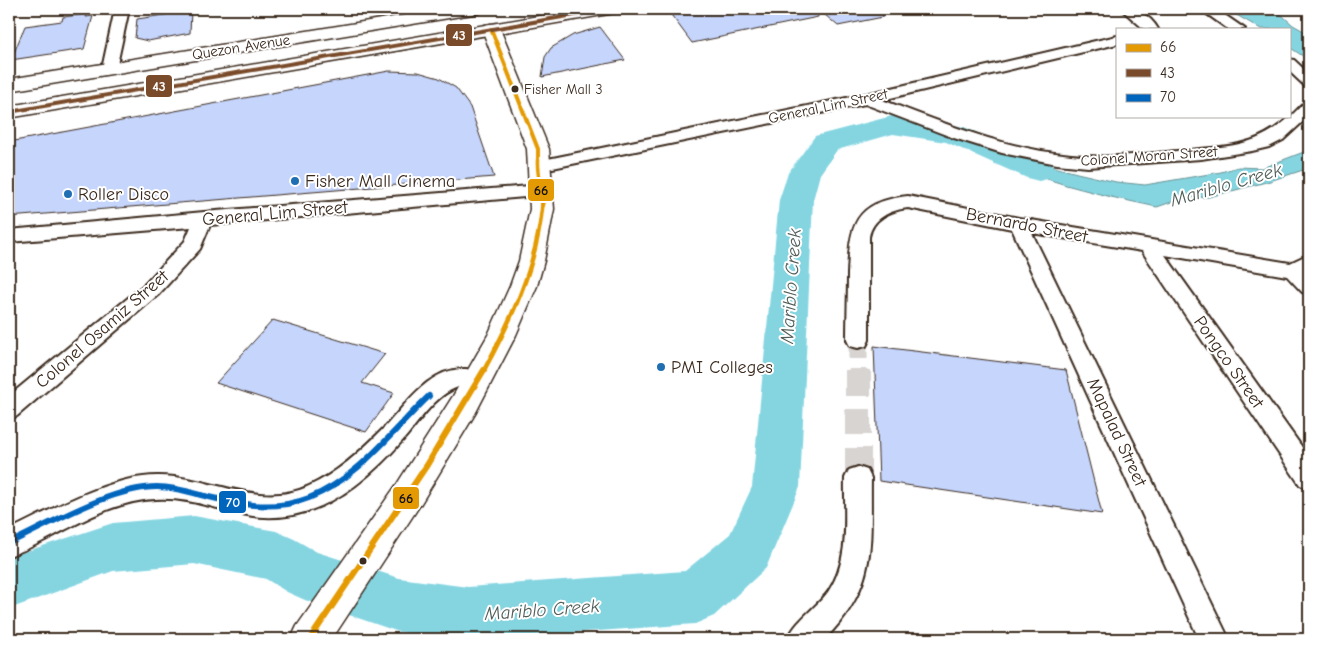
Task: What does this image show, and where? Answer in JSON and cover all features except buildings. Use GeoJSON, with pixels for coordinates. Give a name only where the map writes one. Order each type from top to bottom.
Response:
{"type":"FeatureCollection","features":[{"type":"Feature","properties":{"kind":"main road","name":"Quezon Avenue"},"geometry":{"type":"LineString","coordinates":[[9,85],[473,9]]}},
{"type":"Feature","properties":{"kind":"main road","name":"Quezon Avenue"},"geometry":{"type":"LineString","coordinates":[[9,112],[609,9]]}},
{"type":"Feature","properties":{"kind":"main road"},"geometry":{"type":"LineString","coordinates":[[310,639],[437,452],[479,380],[501,338],[523,287],[537,239],[542,208],[540,178],[525,153],[483,31]]}},
{"type":"Feature","properties":{"kind":"street"},"geometry":{"type":"LineString","coordinates":[[109,69],[122,9]]}},
{"type":"Feature","properties":{"kind":"street"},"geometry":{"type":"LineString","coordinates":[[1127,9],[1148,24],[1150,28]]}},
{"type":"Feature","properties":{"kind":"street"},"geometry":{"type":"LineString","coordinates":[[1208,9],[1236,28]]}},
{"type":"Feature","properties":{"kind":"street","name":"General Lim Street"},"geometry":{"type":"LineString","coordinates":[[9,236],[204,218],[540,178],[1116,40]]}},
{"type":"Feature","properties":{"kind":"street"},"geometry":{"type":"LineString","coordinates":[[1290,64],[1309,82]]}},
{"type":"Feature","properties":{"kind":"street","name":"Colonel Moran Street"},"geometry":{"type":"LineString","coordinates":[[866,99],[996,146],[1058,160],[1095,162],[1207,153],[1257,145],[1272,140],[1309,107]]}},
{"type":"Feature","properties":{"kind":"street","name":"Bernardo Street"},"geometry":{"type":"LineString","coordinates":[[858,340],[858,267],[861,232],[865,224],[881,209],[889,205],[908,202],[1149,247],[1301,265]]}},
{"type":"Feature","properties":{"kind":"street","name":"Colonel Osamiz Street"},"geometry":{"type":"LineString","coordinates":[[9,409],[152,289],[193,244],[204,218]]}},
{"type":"Feature","properties":{"kind":"street","name":"Mapalad Street"},"geometry":{"type":"LineString","coordinates":[[1019,224],[1214,639]]}},
{"type":"Feature","properties":{"kind":"street","name":"Pongco Street"},"geometry":{"type":"LineString","coordinates":[[1149,247],[1309,477]]}},
{"type":"Feature","properties":{"kind":"street"},"geometry":{"type":"LineString","coordinates":[[1301,265],[1309,287]]}},
{"type":"Feature","properties":{"kind":"street"},"geometry":{"type":"LineString","coordinates":[[9,543],[99,502],[137,490],[171,488],[265,508],[283,506],[309,498],[329,488],[365,462],[445,383],[464,377],[479,380]]}},
{"type":"Feature","properties":{"kind":"street"},"geometry":{"type":"LineString","coordinates":[[803,639],[817,628],[841,596],[851,576],[857,552],[858,478]]}},
{"type":"Feature","properties":{"kind":"water"},"geometry":{"type":"Polygon","coordinates":[[[1226,9],[1275,9],[1293,25],[1309,34],[1309,60],[1290,48],[1290,28],[1259,28],[1226,9]]]}},
{"type":"Feature","properties":{"kind":"water"},"geometry":{"type":"Polygon","coordinates":[[[988,148],[1077,173],[1116,182],[1145,185],[1221,172],[1238,167],[1262,168],[1309,150],[1309,168],[1270,181],[1209,197],[1183,198],[1157,207],[1066,185],[991,161],[988,148]]]}},
{"type":"Feature","properties":{"kind":"waterway","name":"Mariblo Creek"},"geometry":{"type":"LineString","coordinates":[[9,583],[113,547],[194,540],[276,556],[305,574],[399,605],[468,614],[695,597],[748,551],[776,487],[796,200],[804,173],[826,143],[892,125],[953,134],[1039,171]]}},
{"type":"Feature","properties":{"kind":"tunnel"},"geometry":{"type":"LineString","coordinates":[[858,340],[858,478]]}},
{"type":"Feature","properties":{"kind":"transit line","name":"43"},"geometry":{"type":"LineString","coordinates":[[9,112],[609,9]]}},
{"type":"Feature","properties":{"kind":"transit line","name":"66"},"geometry":{"type":"LineString","coordinates":[[310,639],[408,494],[464,405],[514,311],[532,261],[542,209],[538,149],[491,29]]}},
{"type":"Feature","properties":{"kind":"transit line","name":"70"},"geometry":{"type":"LineString","coordinates":[[9,543],[99,501],[153,487],[174,488],[251,506],[265,507],[294,503],[309,498],[344,479],[374,453],[429,396]]}},
{"type":"Feature","properties":{"kind":"place","name":"Fisher Mall 3"},"geometry":{"type":"Point","coordinates":[515,89]}},
{"type":"Feature","properties":{"kind":"place","name":"Fisher Mall Cinema"},"geometry":{"type":"Point","coordinates":[295,181]}},
{"type":"Feature","properties":{"kind":"place","name":"Roller Disco"},"geometry":{"type":"Point","coordinates":[68,194]}},
{"type":"Feature","properties":{"kind":"place","name":"PMI Colleges"},"geometry":{"type":"Point","coordinates":[661,367]}}]}
